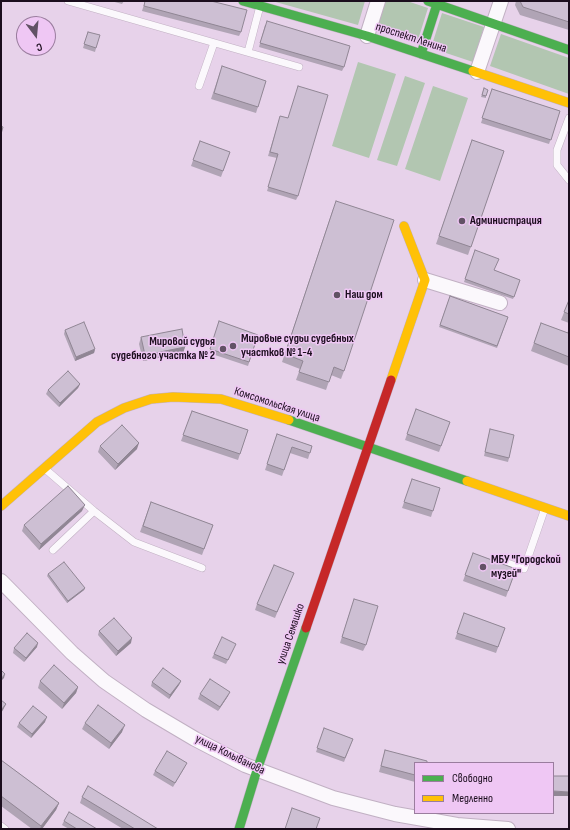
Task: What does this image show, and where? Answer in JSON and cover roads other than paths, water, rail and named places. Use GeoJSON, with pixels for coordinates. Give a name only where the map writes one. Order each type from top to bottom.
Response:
{"type":"FeatureCollection","features":[{"type":"Feature","properties":{"kind":"street","name":"проспект Ленина"},"geometry":{"type":"LineString","coordinates":[[243,1],[367,36],[569,103]]}},
{"type":"Feature","properties":{"kind":"street"},"geometry":{"type":"LineString","coordinates":[[367,36],[378,1]]}},
{"type":"Feature","properties":{"kind":"street"},"geometry":{"type":"LineString","coordinates":[[428,1],[569,50]]}},
{"type":"Feature","properties":{"kind":"street"},"geometry":{"type":"LineString","coordinates":[[477,72],[501,1]]}},
{"type":"Feature","properties":{"kind":"street"},"geometry":{"type":"LineString","coordinates":[[421,54],[437,4]]}},
{"type":"Feature","properties":{"kind":"street"},"geometry":{"type":"LineString","coordinates":[[404,226],[425,280],[500,303]]}},
{"type":"Feature","properties":{"kind":"street","name":"улица Семашко"},"geometry":{"type":"LineString","coordinates":[[239,829],[257,770],[425,280]]}},
{"type":"Feature","properties":{"kind":"street","name":"Комсомольская улица"},"geometry":{"type":"LineString","coordinates":[[1,506],[97,422],[124,408],[151,399],[173,396],[221,399],[569,516]]}},
{"type":"Feature","properties":{"kind":"street","name":"улица Колыванова"},"geometry":{"type":"LineString","coordinates":[[1,581],[72,652],[104,681],[146,710],[189,735],[257,770],[333,798],[395,814],[457,824],[508,829]]}},
{"type":"Feature","properties":{"kind":"lane"},"geometry":{"type":"LineString","coordinates":[[68,1],[299,67]]}},
{"type":"Feature","properties":{"kind":"lane"},"geometry":{"type":"LineString","coordinates":[[248,52],[260,6]]}},
{"type":"Feature","properties":{"kind":"lane"},"geometry":{"type":"LineString","coordinates":[[199,86],[214,43]]}},
{"type":"Feature","properties":{"kind":"lane"},"geometry":{"type":"LineString","coordinates":[[569,118],[557,150],[557,165],[569,180]]}},
{"type":"Feature","properties":{"kind":"lane"},"geometry":{"type":"LineString","coordinates":[[44,468],[94,511],[134,542],[202,568]]}},
{"type":"Feature","properties":{"kind":"lane"},"geometry":{"type":"LineString","coordinates":[[499,560],[524,569],[545,508]]}},
{"type":"Feature","properties":{"kind":"lane"},"geometry":{"type":"LineString","coordinates":[[53,550],[94,511]]}},
{"type":"Feature","properties":{"kind":"lane"},"geometry":{"type":"LineString","coordinates":[[1,826],[4,829]]}},
{"type":"Feature","properties":{"kind":"place","name":"Администрация"},"geometry":{"type":"Point","coordinates":[462,221]}},
{"type":"Feature","properties":{"kind":"place","name":"Наш дом"},"geometry":{"type":"Point","coordinates":[337,295]}},
{"type":"Feature","properties":{"kind":"place","name":"Мировые судьи судебных участков № 1-4"},"geometry":{"type":"Point","coordinates":[233,346]}},
{"type":"Feature","properties":{"kind":"place","name":"Мировой судья судебного участка № 2"},"geometry":{"type":"Point","coordinates":[223,349]}},
{"type":"Feature","properties":{"kind":"place","name":"МБУ \"Городской музей\""},"geometry":{"type":"Point","coordinates":[483,567]}}]}
